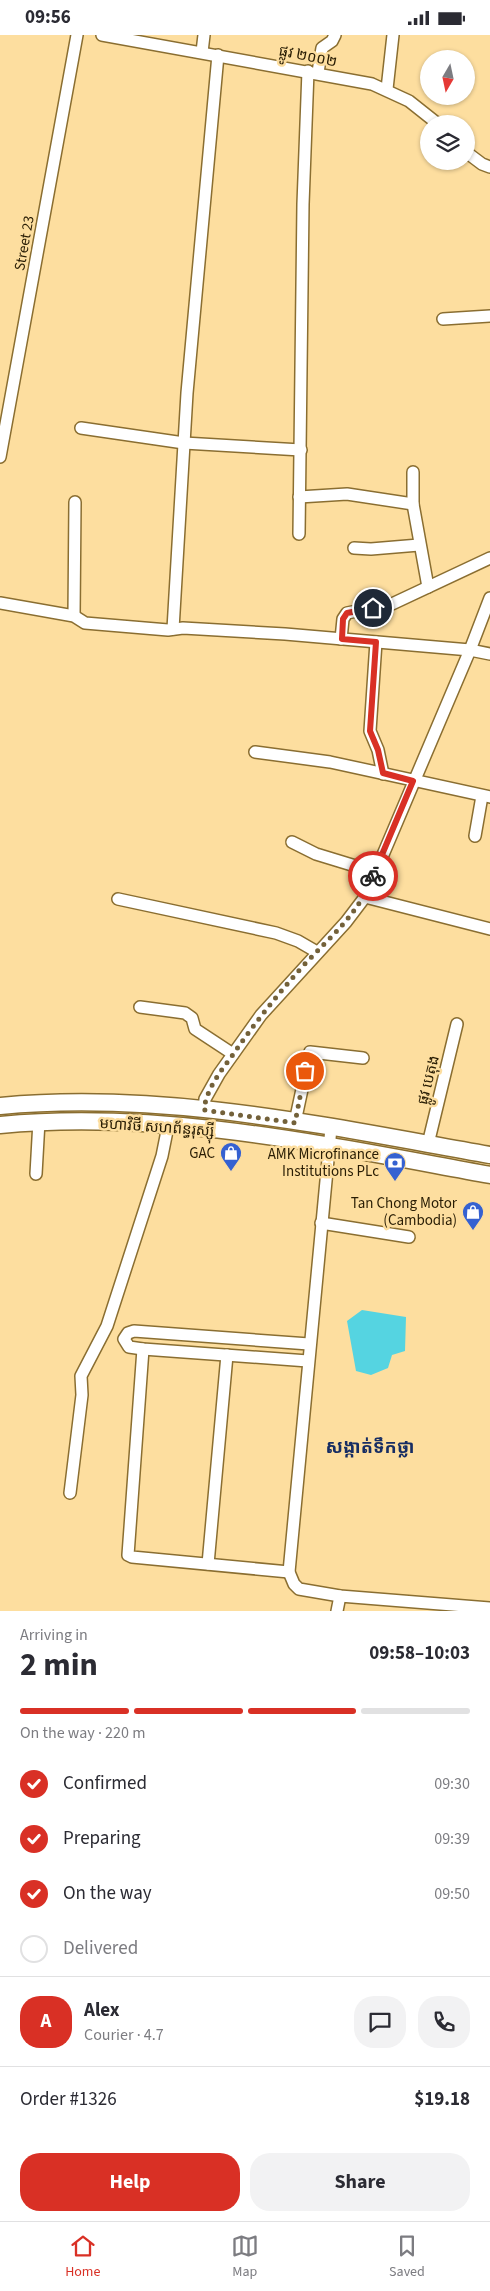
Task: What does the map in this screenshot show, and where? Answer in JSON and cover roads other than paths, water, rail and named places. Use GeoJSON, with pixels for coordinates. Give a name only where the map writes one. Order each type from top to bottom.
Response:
{"type":"FeatureCollection","features":[{"type":"Feature","properties":{"kind":"highway","name":"មហាវិថី សហព័ន្ធរុស្ស៊ី"},"geometry":{"type":"LineString","coordinates":[[0,1106],[59,1101],[204,1110],[331,1128],[490,1155]]}},
{"type":"Feature","properties":{"kind":"highway","name":"មហាវិថី សហព័ន្ធរុស្ស៊ី"},"geometry":{"type":"LineString","coordinates":[[0,1125],[39,1121],[168,1126],[328,1147],[490,1175]]}},
{"type":"Feature","properties":{"kind":"street","name":"Street 23"},"geometry":{"type":"LineString","coordinates":[[0,457],[77,35]]}},
{"type":"Feature","properties":{"kind":"street","name":"ផ្លូវ ២០០២"},"geometry":{"type":"LineString","coordinates":[[106,35],[372,84],[387,89],[409,101],[427,115]]}},
{"type":"Feature","properties":{"kind":"street"},"geometry":{"type":"LineString","coordinates":[[202,52],[204,35]]}},
{"type":"Feature","properties":{"kind":"street"},"geometry":{"type":"LineString","coordinates":[[299,534],[303,209],[313,72],[322,48],[332,41],[335,35]]}},
{"type":"Feature","properties":{"kind":"street"},"geometry":{"type":"LineString","coordinates":[[387,89],[393,35]]}},
{"type":"Feature","properties":{"kind":"street"},"geometry":{"type":"LineString","coordinates":[[174,629],[184,443],[218,55]]}},
{"type":"Feature","properties":{"kind":"street"},"geometry":{"type":"LineString","coordinates":[[475,159],[490,167]]}},
{"type":"Feature","properties":{"kind":"street"},"geometry":{"type":"LineString","coordinates":[[443,319],[490,316]]}},
{"type":"Feature","properties":{"kind":"street"},"geometry":{"type":"LineString","coordinates":[[81,428],[184,443],[301,450]]}},
{"type":"Feature","properties":{"kind":"street"},"geometry":{"type":"LineString","coordinates":[[413,473],[413,504],[428,587]]}},
{"type":"Feature","properties":{"kind":"street"},"geometry":{"type":"LineString","coordinates":[[299,497],[347,493],[413,504]]}},
{"type":"Feature","properties":{"kind":"street"},"geometry":{"type":"LineString","coordinates":[[74,503],[74,616]]}},
{"type":"Feature","properties":{"kind":"street"},"geometry":{"type":"LineString","coordinates":[[354,548],[371,549],[419,545]]}},
{"type":"Feature","properties":{"kind":"street"},"geometry":{"type":"LineString","coordinates":[[342,639],[343,619],[347,613],[392,604],[490,558]]}},
{"type":"Feature","properties":{"kind":"street"},"geometry":{"type":"LineString","coordinates":[[204,1110],[205,1099],[261,1015],[346,922],[365,897],[470,650],[490,598]]}},
{"type":"Feature","properties":{"kind":"street"},"geometry":{"type":"LineString","coordinates":[[0,603],[74,616],[84,623],[174,629],[183,627],[232,630],[470,650],[490,654]]}},
{"type":"Feature","properties":{"kind":"street"},"geometry":{"type":"LineString","coordinates":[[376,642],[370,731],[378,750],[383,773]]}},
{"type":"Feature","properties":{"kind":"street"},"geometry":{"type":"LineString","coordinates":[[255,752],[330,762],[486,797],[475,836]]}},
{"type":"Feature","properties":{"kind":"street"},"geometry":{"type":"LineString","coordinates":[[292,842],[316,854],[374,872]]}},
{"type":"Feature","properties":{"kind":"street"},"geometry":{"type":"LineString","coordinates":[[365,897],[490,929]]}},
{"type":"Feature","properties":{"kind":"street"},"geometry":{"type":"LineString","coordinates":[[118,899],[276,933],[298,941],[317,952]]}},
{"type":"Feature","properties":{"kind":"street"},"geometry":{"type":"LineString","coordinates":[[140,1007],[185,1013],[192,1018],[196,1029],[233,1055]]}},
{"type":"Feature","properties":{"kind":"street","name":"ផ្លូវ បេតុង"},"geometry":{"type":"LineString","coordinates":[[428,1144],[457,1024]]}},
{"type":"Feature","properties":{"kind":"street"},"geometry":{"type":"LineString","coordinates":[[295,1123],[310,1052],[363,1058]]}},
{"type":"Feature","properties":{"kind":"street"},"geometry":{"type":"LineString","coordinates":[[36,1174],[39,1121]]}},
{"type":"Feature","properties":{"kind":"street"},"geometry":{"type":"LineString","coordinates":[[70,1493],[82,1395],[81,1376],[107,1326],[162,1156],[168,1126]]}},
{"type":"Feature","properties":{"kind":"street"},"geometry":{"type":"LineString","coordinates":[[331,1128],[309,1344],[289,1572],[294,1584],[300,1589],[340,1596],[462,1608],[490,1608]]}},
{"type":"Feature","properties":{"kind":"street"},"geometry":{"type":"LineString","coordinates":[[321,1223],[409,1237]]}},
{"type":"Feature","properties":{"kind":"street"},"geometry":{"type":"LineString","coordinates":[[308,1361],[143,1349],[129,1347],[125,1343],[126,1335],[134,1331],[309,1344]]}},
{"type":"Feature","properties":{"kind":"street"},"geometry":{"type":"LineString","coordinates":[[143,1349],[128,1555],[132,1557],[289,1572]]}},
{"type":"Feature","properties":{"kind":"street"},"geometry":{"type":"LineString","coordinates":[[208,1564],[227,1355]]}},
{"type":"Feature","properties":{"kind":"street"},"geometry":{"type":"LineString","coordinates":[[337,1611],[340,1596]]}},
{"type":"Feature","properties":{"kind":"water"},"geometry":{"type":"Polygon","coordinates":[[[362,1310],[406,1317],[405,1351],[392,1355],[388,1368],[371,1375],[356,1371],[347,1321],[362,1310]]]}},
{"type":"Feature","properties":{"kind":"place","name":"GAC"},"geometry":{"type":"Point","coordinates":[231,1172]}},
{"type":"Feature","properties":{"kind":"place","name":"AMK Microfinance Institutions PLc"},"geometry":{"type":"Point","coordinates":[395,1182]}},
{"type":"Feature","properties":{"kind":"place","name":"Tan Chong Motor (Cambodia)"},"geometry":{"type":"Point","coordinates":[473,1231]}},
{"type":"Feature","properties":{"kind":"district","name":"សង្កាត់ទឹកថ្លា"},"geometry":{"type":"Point","coordinates":[370,1447]}}]}
